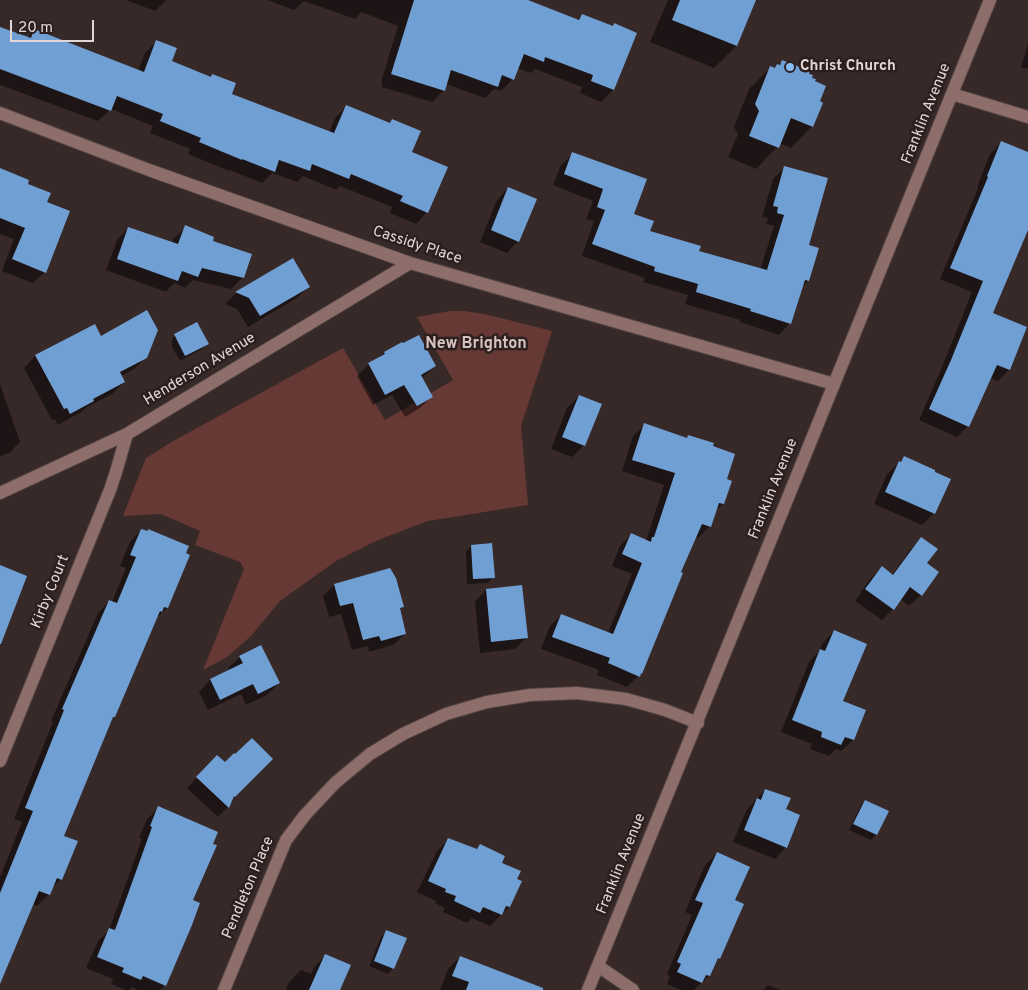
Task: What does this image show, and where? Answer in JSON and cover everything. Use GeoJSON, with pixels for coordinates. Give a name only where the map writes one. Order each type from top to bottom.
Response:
{"type":"FeatureCollection","features":[{"type":"Feature","properties":{"kind":"street","name":"Franklin Avenue"},"geometry":{"type":"LineString","coordinates":[[588,990],[990,0]]}},
{"type":"Feature","properties":{"kind":"street"},"geometry":{"type":"LineString","coordinates":[[952,94],[1028,117]]}},
{"type":"Feature","properties":{"kind":"street","name":"Cassidy Place"},"geometry":{"type":"LineString","coordinates":[[0,112],[150,170],[410,263],[834,384]]}},
{"type":"Feature","properties":{"kind":"street","name":"Henderson Avenue"},"geometry":{"type":"LineString","coordinates":[[0,493],[127,434],[410,263]]}},
{"type":"Feature","properties":{"kind":"street","name":"Kirby Court"},"geometry":{"type":"LineString","coordinates":[[0,761],[110,490],[127,434]]}},
{"type":"Feature","properties":{"kind":"street","name":"Pendleton Place"},"geometry":{"type":"LineString","coordinates":[[224,990],[286,840],[305,815],[335,783],[370,754],[403,734],[446,714],[487,702],[530,694],[577,693],[626,699],[665,710],[698,723]]}},
{"type":"Feature","properties":{"kind":"street"},"geometry":{"type":"LineString","coordinates":[[598,966],[633,990]]}},
{"type":"Feature","properties":{"kind":"shaded area"},"geometry":{"type":"Polygon","coordinates":[[[450,311],[465,311],[489,315],[552,331],[521,426],[528,505],[428,521],[378,540],[336,561],[280,601],[251,636],[227,657],[203,670],[244,569],[240,562],[195,545],[200,531],[161,514],[123,516],[146,458],[175,440],[343,348],[385,420],[453,380],[417,317],[450,311]]]}},
{"type":"Feature","properties":{"kind":"building"},"geometry":{"type":"Polygon","coordinates":[[[414,0],[528,0],[579,20],[582,14],[613,26],[614,23],[637,33],[614,90],[591,81],[593,75],[545,57],[544,62],[524,54],[514,80],[502,75],[498,87],[451,70],[445,91],[391,74],[414,0]]]}},
{"type":"Feature","properties":{"kind":"building"},"geometry":{"type":"Polygon","coordinates":[[[680,0],[756,0],[737,46],[672,20],[680,0]]]}},
{"type":"Feature","properties":{"kind":"building"},"geometry":{"type":"Polygon","coordinates":[[[0,27],[31,38],[34,29],[144,72],[156,40],[177,48],[172,61],[211,77],[212,74],[236,83],[232,94],[334,133],[346,105],[390,123],[392,119],[421,131],[412,152],[448,167],[428,213],[400,201],[403,196],[351,174],[349,179],[312,164],[310,171],[279,160],[275,172],[199,142],[201,138],[160,121],[163,114],[117,96],[111,111],[0,69],[0,27]]]}},
{"type":"Feature","properties":{"kind":"building"},"geometry":{"type":"Polygon","coordinates":[[[782,60],[810,71],[809,74],[813,75],[812,78],[816,79],[815,81],[826,86],[820,101],[823,103],[813,127],[791,118],[779,148],[749,136],[759,111],[755,104],[770,66],[775,68],[777,64],[780,65],[782,60]]]}},
{"type":"Feature","properties":{"kind":"building"},"geometry":{"type":"Polygon","coordinates":[[[1001,141],[1028,152],[1028,230],[993,313],[1027,327],[1010,370],[997,365],[969,427],[929,409],[983,281],[950,268],[1001,141]]]}},
{"type":"Feature","properties":{"kind":"building"},"geometry":{"type":"Polygon","coordinates":[[[572,152],[647,179],[634,214],[654,221],[650,231],[701,246],[699,251],[767,270],[784,215],[777,213],[778,207],[773,206],[784,166],[828,178],[809,245],[819,248],[809,281],[805,280],[791,324],[696,292],[698,284],[654,271],[655,267],[592,244],[605,210],[597,207],[603,189],[564,174],[572,152]]]}},
{"type":"Feature","properties":{"kind":"building"},"geometry":{"type":"Polygon","coordinates":[[[0,168],[29,180],[28,184],[51,193],[47,202],[70,211],[46,273],[12,259],[25,228],[0,218],[0,168]]]}},
{"type":"Feature","properties":{"kind":"building"},"geometry":{"type":"Polygon","coordinates":[[[508,187],[537,199],[519,242],[491,230],[508,187]]]}},
{"type":"Feature","properties":{"kind":"building"},"geometry":{"type":"Polygon","coordinates":[[[185,225],[214,237],[213,241],[252,254],[244,278],[202,268],[198,277],[182,271],[178,281],[117,259],[128,227],[178,244],[185,225]]]}},
{"type":"Feature","properties":{"kind":"building"},"geometry":{"type":"Polygon","coordinates":[[[293,258],[310,287],[260,316],[249,298],[235,292],[293,258]]]}},
{"type":"Feature","properties":{"kind":"building"},"geometry":{"type":"Polygon","coordinates":[[[147,310],[158,330],[147,358],[120,372],[125,382],[70,414],[67,408],[64,409],[35,355],[95,324],[101,336],[147,310]]]}},
{"type":"Feature","properties":{"kind":"building"},"geometry":{"type":"Polygon","coordinates":[[[197,322],[209,344],[185,356],[174,334],[197,322]]]}},
{"type":"Feature","properties":{"kind":"building"},"geometry":{"type":"Polygon","coordinates":[[[419,335],[436,366],[421,375],[433,397],[417,406],[404,385],[385,395],[368,363],[402,342],[419,335]]]}},
{"type":"Feature","properties":{"kind":"building"},"geometry":{"type":"Polygon","coordinates":[[[579,395],[602,404],[585,446],[562,437],[579,395]]]}},
{"type":"Feature","properties":{"kind":"building"},"geometry":{"type":"Polygon","coordinates":[[[644,423],[687,438],[688,435],[714,443],[713,446],[735,454],[727,479],[732,481],[724,504],[719,503],[711,527],[702,524],[640,677],[608,663],[610,658],[552,637],[561,614],[613,634],[642,563],[622,554],[631,533],[651,542],[675,473],[632,460],[644,423]]]}},
{"type":"Feature","properties":{"kind":"building"},"geometry":{"type":"Polygon","coordinates":[[[904,456],[951,479],[935,514],[885,492],[899,461],[901,462],[904,456]]]}},
{"type":"Feature","properties":{"kind":"building"},"geometry":{"type":"Polygon","coordinates":[[[141,529],[148,531],[148,529],[189,546],[186,553],[190,555],[168,608],[164,607],[162,612],[160,611],[115,717],[113,717],[64,836],[78,841],[62,880],[57,878],[50,895],[39,891],[0,984],[0,893],[33,811],[25,808],[64,710],[62,709],[109,600],[117,603],[136,557],[130,555],[141,529]]]}},
{"type":"Feature","properties":{"kind":"building"},"geometry":{"type":"Polygon","coordinates":[[[921,537],[938,549],[927,563],[939,572],[922,596],[910,587],[894,610],[865,589],[882,566],[893,575],[921,537]]]}},
{"type":"Feature","properties":{"kind":"building"},"geometry":{"type":"Polygon","coordinates":[[[492,543],[495,578],[473,579],[471,545],[492,543]]]}},
{"type":"Feature","properties":{"kind":"building"},"geometry":{"type":"Polygon","coordinates":[[[0,565],[27,576],[1,644],[0,644],[0,565]]]}},
{"type":"Feature","properties":{"kind":"building"},"geometry":{"type":"Polygon","coordinates":[[[390,568],[396,578],[404,607],[400,608],[406,634],[381,641],[379,636],[363,640],[353,603],[340,606],[334,584],[390,568]]]}},
{"type":"Feature","properties":{"kind":"building"},"geometry":{"type":"Polygon","coordinates":[[[522,585],[528,638],[491,642],[486,589],[522,585]]]}},
{"type":"Feature","properties":{"kind":"building"},"geometry":{"type":"Polygon","coordinates":[[[834,630],[867,644],[843,701],[866,710],[854,740],[845,737],[841,745],[821,737],[822,732],[792,720],[820,649],[825,651],[834,630]]]}},
{"type":"Feature","properties":{"kind":"building"},"geometry":{"type":"Polygon","coordinates":[[[261,645],[280,683],[258,694],[253,684],[220,700],[210,679],[243,663],[239,656],[261,645]]]}},
{"type":"Feature","properties":{"kind":"building"},"geometry":{"type":"Polygon","coordinates":[[[252,738],[273,759],[234,796],[229,808],[196,777],[217,755],[225,762],[252,738]]]}},
{"type":"Feature","properties":{"kind":"building"},"geometry":{"type":"Polygon","coordinates":[[[765,789],[791,798],[786,809],[800,815],[787,848],[744,830],[757,798],[761,800],[765,789]]]}},
{"type":"Feature","properties":{"kind":"building"},"geometry":{"type":"Polygon","coordinates":[[[865,800],[889,811],[877,835],[853,824],[865,800]]]}},
{"type":"Feature","properties":{"kind":"building"},"geometry":{"type":"Polygon","coordinates":[[[158,806],[218,832],[213,844],[217,845],[193,900],[200,903],[166,986],[143,976],[141,980],[122,972],[124,968],[97,957],[109,928],[115,930],[158,806]]]}},
{"type":"Feature","properties":{"kind":"building"},"geometry":{"type":"Polygon","coordinates":[[[448,838],[477,849],[480,844],[505,856],[502,863],[521,871],[517,879],[522,881],[510,907],[506,906],[502,915],[483,907],[480,913],[454,901],[456,896],[445,892],[446,889],[428,881],[448,838]]]}},
{"type":"Feature","properties":{"kind":"building"},"geometry":{"type":"Polygon","coordinates":[[[717,852],[750,867],[735,900],[744,904],[720,959],[718,958],[710,976],[706,975],[702,983],[677,972],[681,964],[677,962],[703,903],[695,900],[717,852]]]}},
{"type":"Feature","properties":{"kind":"building"},"geometry":{"type":"Polygon","coordinates":[[[386,930],[407,938],[394,969],[374,961],[386,930]]]}},
{"type":"Feature","properties":{"kind":"building"},"geometry":{"type":"Polygon","coordinates":[[[325,954],[351,965],[340,990],[309,990],[325,954]]]}},
{"type":"Feature","properties":{"kind":"building"},"geometry":{"type":"Polygon","coordinates":[[[460,956],[543,988],[543,990],[466,990],[469,982],[452,976],[460,956]]]}},
{"type":"Feature","properties":{"kind":"place","name":"Christ Church"},"geometry":{"type":"Point","coordinates":[790,67]}},
{"type":"Feature","properties":{"kind":"district","name":"New Brighton"},"geometry":{"type":"Point","coordinates":[476,345]}}]}
